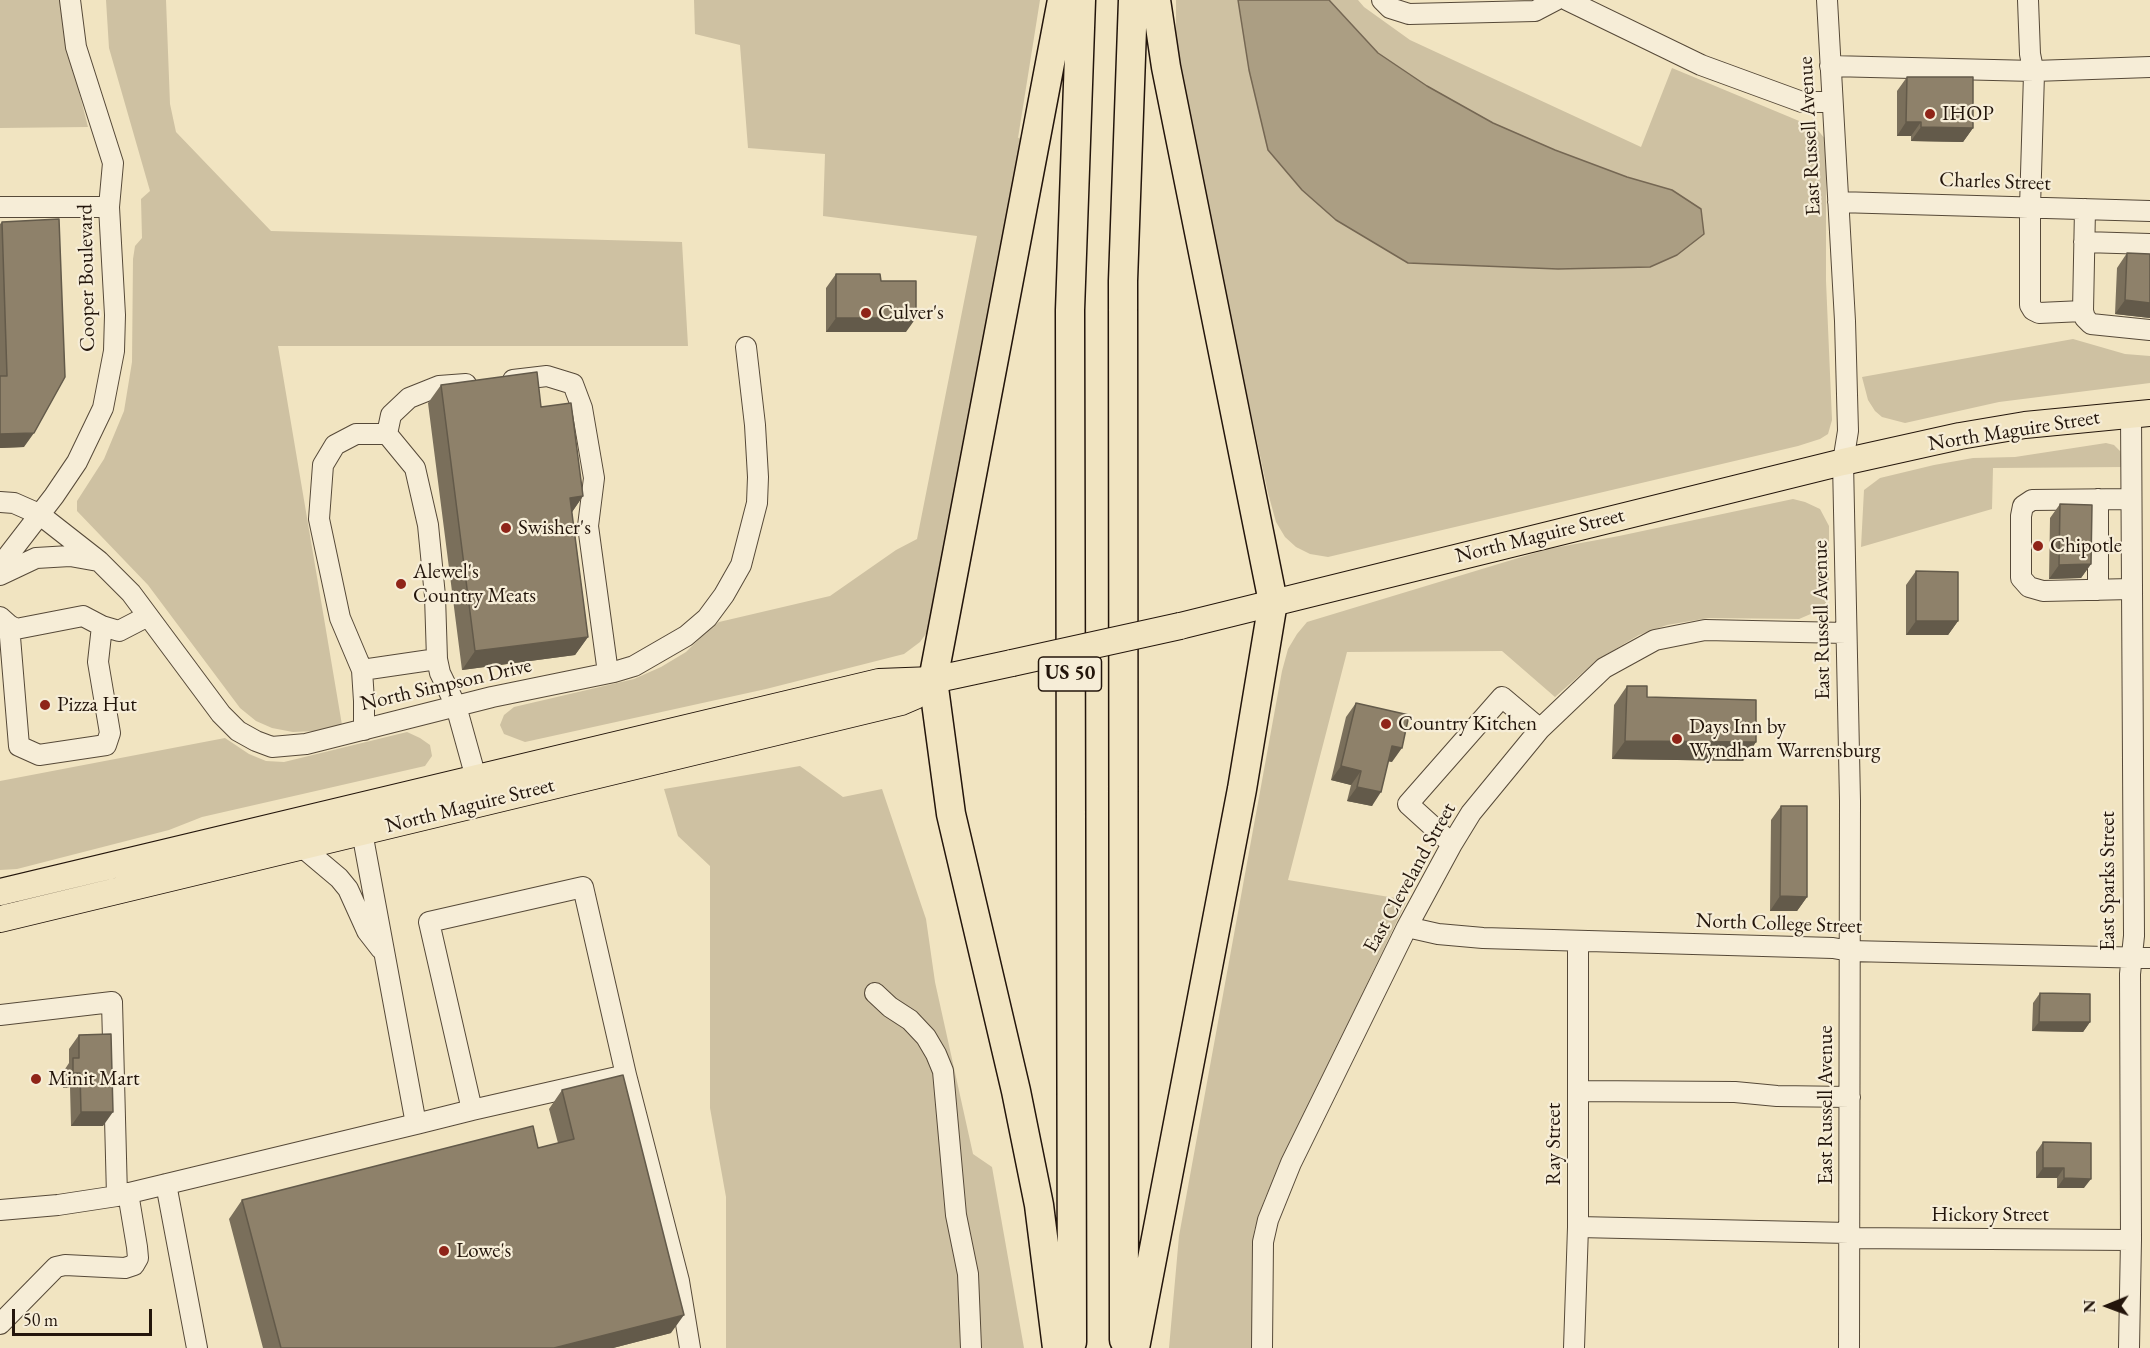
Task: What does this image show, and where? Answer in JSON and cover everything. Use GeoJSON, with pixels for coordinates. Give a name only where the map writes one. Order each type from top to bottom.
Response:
{"type":"FeatureCollection","features":[{"type":"Feature","properties":{"kind":"highway"},"geometry":{"type":"LineString","coordinates":[[1057,1348],[1039,1205],[1016,1091],[951,814],[933,680],[1062,0]]}},
{"type":"Feature","properties":{"kind":"highway","name":"US 50"},"geometry":{"type":"LineString","coordinates":[[1072,1348],[1070,310],[1082,0]]}},
{"type":"Feature","properties":{"kind":"highway","name":"US 50"},"geometry":{"type":"LineString","coordinates":[[1124,1348],[1123,281],[1133,0]]}},
{"type":"Feature","properties":{"kind":"highway"},"geometry":{"type":"LineString","coordinates":[[1136,1348],[1242,789],[1274,602],[1166,67],[1156,0]]}},
{"type":"Feature","properties":{"kind":"main road","name":"North Maguire Street"},"geometry":{"type":"LineString","coordinates":[[0,892],[879,682],[933,680],[1180,626],[1843,462],[1960,436],[2014,427],[2140,414]]}},
{"type":"Feature","properties":{"kind":"main road","name":"North Maguire Street"},"geometry":{"type":"LineString","coordinates":[[5,920],[301,846],[901,702],[915,696],[933,680]]}},
{"type":"Feature","properties":{"kind":"main road"},"geometry":{"type":"LineString","coordinates":[[0,879],[66,876]]}},
{"type":"Feature","properties":{"kind":"street","name":"Cooper Boulevard"},"geometry":{"type":"LineString","coordinates":[[0,566],[77,462],[103,408],[114,351],[115,324],[109,207],[113,163],[76,47],[70,0]]}},
{"type":"Feature","properties":{"kind":"street"},"geometry":{"type":"LineString","coordinates":[[1382,0],[1390,8],[1409,14],[1534,11],[1556,0]]}},
{"type":"Feature","properties":{"kind":"street"},"geometry":{"type":"LineString","coordinates":[[1567,0],[1701,65],[1803,102],[1832,102]]}},
{"type":"Feature","properties":{"kind":"street","name":"East Russell Avenue"},"geometry":{"type":"LineString","coordinates":[[1827,0],[1848,430],[1843,462],[1850,801],[1849,1348]]}},
{"type":"Feature","properties":{"kind":"street"},"geometry":{"type":"LineString","coordinates":[[2028,0],[2030,54],[2034,71],[2030,305],[2039,313],[2083,311]]}},
{"type":"Feature","properties":{"kind":"street"},"geometry":{"type":"LineString","coordinates":[[1830,66],[2034,71],[2150,66]]}},
{"type":"Feature","properties":{"kind":"street","name":"Charles Street"},"geometry":{"type":"LineString","coordinates":[[1838,202],[2150,211]]}},
{"type":"Feature","properties":{"kind":"street"},"geometry":{"type":"LineString","coordinates":[[0,207],[109,207]]}},
{"type":"Feature","properties":{"kind":"street"},"geometry":{"type":"LineString","coordinates":[[2085,209],[2083,311],[2085,318],[2091,324],[2150,330]]}},
{"type":"Feature","properties":{"kind":"street"},"geometry":{"type":"LineString","coordinates":[[2084,242],[2150,244]]}},
{"type":"Feature","properties":{"kind":"street","name":"North Simpson Drive"},"geometry":{"type":"LineString","coordinates":[[0,502],[14,503],[39,514],[99,561],[131,593],[221,714],[238,731],[272,747],[306,744],[456,706],[634,666],[686,636],[707,618],[724,595],[741,565],[757,503],[755,425],[746,347]]}},
{"type":"Feature","properties":{"kind":"street"},"geometry":{"type":"LineString","coordinates":[[387,434],[391,415],[409,398],[439,386],[547,376],[573,384],[582,408],[594,478],[588,526],[608,673]]}},
{"type":"Feature","properties":{"kind":"street","name":"East Sparks Street"},"geometry":{"type":"LineString","coordinates":[[2129,1348],[2130,974],[2141,958],[2134,924],[2131,589],[2140,561],[2131,499],[2140,414]]}},
{"type":"Feature","properties":{"kind":"street"},"geometry":{"type":"LineString","coordinates":[[364,729],[362,670],[340,618],[319,519],[323,465],[335,445],[356,434],[387,434]]}},
{"type":"Feature","properties":{"kind":"street"},"geometry":{"type":"LineString","coordinates":[[387,434],[415,468],[428,525],[435,596],[437,659],[440,673],[456,706],[476,778]]}},
{"type":"Feature","properties":{"kind":"street"},"geometry":{"type":"LineString","coordinates":[[2131,499],[2032,500],[2023,506],[2021,516],[2021,578],[2029,587],[2043,591],[2131,589]]}},
{"type":"Feature","properties":{"kind":"street"},"geometry":{"type":"LineString","coordinates":[[2098,500],[2098,590]]}},
{"type":"Feature","properties":{"kind":"street"},"geometry":{"type":"LineString","coordinates":[[0,575],[36,558],[70,556],[99,561]]}},
{"type":"Feature","properties":{"kind":"street"},"geometry":{"type":"LineString","coordinates":[[4,621],[16,629],[83,616],[102,626],[119,631],[148,616]]}},
{"type":"Feature","properties":{"kind":"street"},"geometry":{"type":"LineString","coordinates":[[4,621],[19,746],[39,755],[106,745],[110,733],[98,662],[102,626]]}},
{"type":"Feature","properties":{"kind":"street","name":"East Cleveland Street"},"geometry":{"type":"LineString","coordinates":[[1262,1348],[1263,1242],[1268,1220],[1291,1163],[1407,927],[1471,813],[1540,729],[1604,668],[1655,640],[1705,630],[1846,633]]}},
{"type":"Feature","properties":{"kind":"street"},"geometry":{"type":"LineString","coordinates":[[362,670],[437,659]]}},
{"type":"Feature","properties":{"kind":"street"},"geometry":{"type":"LineString","coordinates":[[1452,844],[1408,804],[1502,697],[1540,729]]}},
{"type":"Feature","properties":{"kind":"street"},"geometry":{"type":"LineString","coordinates":[[362,832],[416,1124]]}},
{"type":"Feature","properties":{"kind":"street"},"geometry":{"type":"LineString","coordinates":[[301,846],[339,878],[348,889],[367,931],[384,954]]}},
{"type":"Feature","properties":{"kind":"street"},"geometry":{"type":"LineString","coordinates":[[472,1110],[429,922],[583,887],[626,1075],[679,1281],[690,1348]]}},
{"type":"Feature","properties":{"kind":"street","name":"North College Street"},"geometry":{"type":"LineString","coordinates":[[1407,927],[1438,934],[1483,938],[1833,948],[1850,951],[2141,958]]}},
{"type":"Feature","properties":{"kind":"street","name":"Ray Street"},"geometry":{"type":"LineString","coordinates":[[1574,1348],[1578,1227],[1578,941]]}},
{"type":"Feature","properties":{"kind":"street"},"geometry":{"type":"LineString","coordinates":[[874,993],[910,1020],[926,1037],[943,1071],[956,1215],[968,1274],[970,1348]]}},
{"type":"Feature","properties":{"kind":"street"},"geometry":{"type":"LineString","coordinates":[[0,1015],[112,1002],[123,1194],[138,1258],[134,1265],[125,1268],[65,1265],[56,1267],[0,1324]]}},
{"type":"Feature","properties":{"kind":"street"},"geometry":{"type":"LineString","coordinates":[[0,1210],[58,1205],[123,1194],[626,1075]]}},
{"type":"Feature","properties":{"kind":"street"},"geometry":{"type":"LineString","coordinates":[[1578,1091],[1735,1092],[1777,1096],[1850,1097]]}},
{"type":"Feature","properties":{"kind":"street"},"geometry":{"type":"LineString","coordinates":[[166,1184],[197,1348]]}},
{"type":"Feature","properties":{"kind":"street","name":"Hickory Street"},"geometry":{"type":"LineString","coordinates":[[1578,1227],[2131,1240]]}},
{"type":"Feature","properties":{"kind":"shaded area"},"geometry":{"type":"Polygon","coordinates":[[[0,0],[64,0],[74,72],[88,127],[0,128],[0,0]]]}},
{"type":"Feature","properties":{"kind":"shaded area"},"geometry":{"type":"Polygon","coordinates":[[[106,0],[166,0],[170,104],[176,132],[271,231],[682,242],[688,346],[278,346],[342,725],[316,731],[293,732],[272,728],[256,721],[240,708],[148,585],[77,511],[77,501],[104,459],[124,411],[132,362],[133,259],[135,246],[142,238],[141,199],[150,191],[109,48],[106,0]]]}},
{"type":"Feature","properties":{"kind":"shaded area"},"geometry":{"type":"Polygon","coordinates":[[[694,0],[1040,0],[1018,138],[1027,136],[974,413],[928,631],[920,642],[904,654],[766,689],[525,742],[504,734],[500,725],[504,715],[514,707],[634,679],[686,652],[719,622],[830,596],[896,550],[917,539],[977,236],[823,216],[825,154],[748,148],[740,45],[695,34],[694,0]]]}},
{"type":"Feature","properties":{"kind":"shaded area"},"geometry":{"type":"Polygon","coordinates":[[[1176,0],[1238,0],[1249,70],[1268,150],[1302,190],[1336,220],[1408,263],[1558,269],[1611,268],[1672,190],[1627,177],[1555,150],[1493,123],[1427,86],[1378,53],[1329,0],[1358,0],[1364,7],[1410,40],[1641,147],[1672,68],[1816,128],[1826,140],[1826,281],[1832,420],[1828,434],[1798,446],[1328,557],[1310,554],[1296,547],[1285,537],[1276,522],[1268,493],[1183,94],[1176,34],[1176,0]]]}},
{"type":"Feature","properties":{"kind":"shaded area"},"geometry":{"type":"Polygon","coordinates":[[[1238,0],[1329,0],[1378,53],[1427,86],[1493,123],[1555,150],[1627,177],[1672,190],[1701,209],[1704,234],[1677,255],[1650,267],[1558,269],[1408,263],[1336,220],[1302,190],[1268,150],[1249,70],[1238,0]]]}},
{"type":"Feature","properties":{"kind":"shaded area"},"geometry":{"type":"Polygon","coordinates":[[[2073,339],[2125,354],[2150,356],[2150,383],[1999,402],[1905,423],[1882,417],[1875,411],[1868,400],[1862,377],[2073,339]]]}},
{"type":"Feature","properties":{"kind":"shaded area"},"geometry":{"type":"Polygon","coordinates":[[[2106,443],[2114,445],[2120,451],[2124,467],[1993,468],[1992,509],[1861,547],[1864,490],[1880,478],[1973,458],[2015,457],[2106,443]]]}},
{"type":"Feature","properties":{"kind":"shaded area"},"geometry":{"type":"Polygon","coordinates":[[[1793,499],[1820,509],[1829,526],[1829,584],[1826,603],[1813,613],[1799,619],[1709,618],[1667,625],[1639,635],[1597,660],[1555,697],[1502,651],[1347,652],[1288,880],[1407,900],[1265,1198],[1254,1231],[1253,1348],[1169,1348],[1179,1236],[1282,671],[1288,649],[1297,634],[1307,622],[1548,549],[1793,499]]]}},
{"type":"Feature","properties":{"kind":"shaded area"},"geometry":{"type":"Polygon","coordinates":[[[407,732],[430,745],[432,756],[425,766],[202,817],[169,830],[17,869],[0,870],[0,781],[225,738],[249,754],[266,761],[284,762],[407,732]]]}},
{"type":"Feature","properties":{"kind":"shaded area"},"geometry":{"type":"Polygon","coordinates":[[[800,766],[843,797],[882,789],[926,919],[935,982],[973,1154],[992,1167],[1024,1348],[726,1348],[726,1197],[710,1108],[710,866],[678,836],[664,789],[800,766]]]}},
{"type":"Feature","properties":{"kind":"building"},"geometry":{"type":"Polygon","coordinates":[[[1907,77],[1973,77],[1973,128],[1921,127],[1921,122],[1906,122],[1907,77]]]}},
{"type":"Feature","properties":{"kind":"building"},"geometry":{"type":"Polygon","coordinates":[[[59,219],[65,377],[34,433],[0,434],[0,376],[7,376],[2,222],[59,219]]]}},
{"type":"Feature","properties":{"kind":"building"},"geometry":{"type":"Polygon","coordinates":[[[2127,253],[2150,254],[2150,303],[2125,300],[2127,253]]]}},
{"type":"Feature","properties":{"kind":"building"},"geometry":{"type":"Polygon","coordinates":[[[836,274],[880,274],[881,281],[916,281],[916,318],[836,318],[836,274]]]}},
{"type":"Feature","properties":{"kind":"building"},"geometry":{"type":"Polygon","coordinates":[[[537,372],[541,407],[571,403],[583,496],[570,498],[588,637],[475,651],[441,385],[537,372]]]}},
{"type":"Feature","properties":{"kind":"building"},"geometry":{"type":"Polygon","coordinates":[[[2060,504],[2092,505],[2091,564],[2059,565],[2060,504]]]}},
{"type":"Feature","properties":{"kind":"building"},"geometry":{"type":"Polygon","coordinates":[[[1916,571],[1958,572],[1958,621],[1916,621],[1916,571]]]}},
{"type":"Feature","properties":{"kind":"building"},"geometry":{"type":"Polygon","coordinates":[[[1627,686],[1647,686],[1647,697],[1756,700],[1756,742],[1625,741],[1627,686]]]}},
{"type":"Feature","properties":{"kind":"building"},"geometry":{"type":"Polygon","coordinates":[[[1356,703],[1409,715],[1402,748],[1392,746],[1381,792],[1357,787],[1361,771],[1341,766],[1356,703]]]}},
{"type":"Feature","properties":{"kind":"building"},"geometry":{"type":"Polygon","coordinates":[[[1781,806],[1807,806],[1807,897],[1780,896],[1781,806]]]}},
{"type":"Feature","properties":{"kind":"building"},"geometry":{"type":"Polygon","coordinates":[[[2040,993],[2090,994],[2090,1022],[2039,1022],[2040,993]]]}},
{"type":"Feature","properties":{"kind":"building"},"geometry":{"type":"Polygon","coordinates":[[[111,1034],[113,1112],[81,1112],[80,1073],[73,1073],[73,1058],[79,1058],[79,1035],[111,1034]]]}},
{"type":"Feature","properties":{"kind":"building","name":"Lowe's"},"geometry":{"type":"Polygon","coordinates":[[[623,1075],[684,1315],[554,1348],[281,1348],[242,1200],[533,1126],[538,1148],[574,1139],[562,1090],[623,1075]]]}},
{"type":"Feature","properties":{"kind":"building"},"geometry":{"type":"Polygon","coordinates":[[[2043,1142],[2091,1143],[2091,1179],[2064,1178],[2064,1168],[2043,1168],[2043,1142]]]}},
{"type":"Feature","properties":{"kind":"place","name":"IHOP"},"geometry":{"type":"Point","coordinates":[1930,114]}},
{"type":"Feature","properties":{"kind":"place","name":"Culver's"},"geometry":{"type":"Point","coordinates":[866,313]}},
{"type":"Feature","properties":{"kind":"place","name":"Swisher's"},"geometry":{"type":"Point","coordinates":[506,528]}},
{"type":"Feature","properties":{"kind":"place","name":"Chipotle"},"geometry":{"type":"Point","coordinates":[2038,546]}},
{"type":"Feature","properties":{"kind":"place","name":"Alewel's Country Meats"},"geometry":{"type":"Point","coordinates":[401,584]}},
{"type":"Feature","properties":{"kind":"place","name":"Pizza Hut"},"geometry":{"type":"Point","coordinates":[45,705]}},
{"type":"Feature","properties":{"kind":"place","name":"Country Kitchen"},"geometry":{"type":"Point","coordinates":[1386,724]}},
{"type":"Feature","properties":{"kind":"place","name":"Days Inn by Wyndham Warrensburg"},"geometry":{"type":"Point","coordinates":[1677,739]}},
{"type":"Feature","properties":{"kind":"place","name":"Minit Mart"},"geometry":{"type":"Point","coordinates":[36,1079]}},
{"type":"Feature","properties":{"kind":"place","name":"Lowe's"},"geometry":{"type":"Point","coordinates":[444,1251]}}]}
